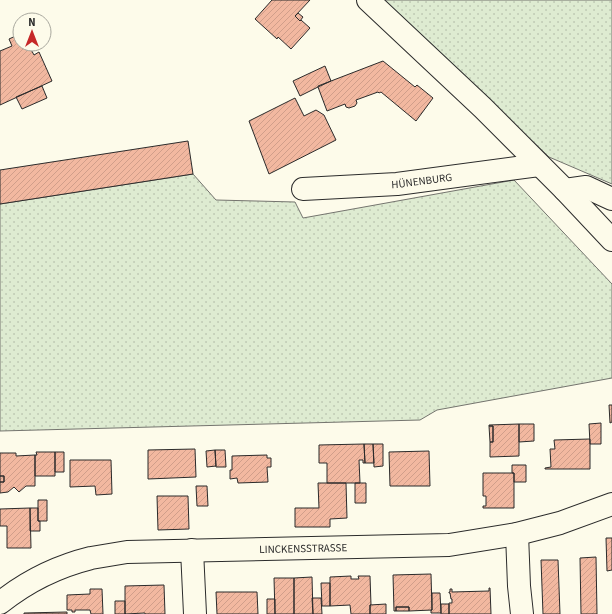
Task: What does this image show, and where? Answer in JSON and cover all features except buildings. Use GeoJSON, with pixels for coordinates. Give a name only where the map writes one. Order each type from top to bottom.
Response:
{"type":"FeatureCollection","features":[{"type":"Feature","properties":{"kind":"street"},"geometry":{"type":"LineString","coordinates":[[368,0],[483,108],[565,190],[612,240]]}},
{"type":"Feature","properties":{"kind":"street","name":"HÜNENBURG"},"geometry":{"type":"LineString","coordinates":[[303,189],[397,184],[540,165]]}},
{"type":"Feature","properties":{"kind":"street"},"geometry":{"type":"LineString","coordinates":[[565,190],[586,187],[612,199]]}},
{"type":"Feature","properties":{"kind":"street","name":"LINCKENSSTRASSE"},"geometry":{"type":"LineString","coordinates":[[0,603],[24,586],[64,567],[90,559],[127,552],[449,545],[517,534],[560,523],[612,504]]}},
{"type":"Feature","properties":{"kind":"street"},"geometry":{"type":"LineString","coordinates":[[517,534],[519,586],[522,614]]}},
{"type":"Feature","properties":{"kind":"street"},"geometry":{"type":"LineString","coordinates":[[192,550],[195,614]]}},
{"type":"Feature","properties":{"kind":"green space"},"geometry":{"type":"Polygon","coordinates":[[[383,0],[612,0],[612,184],[549,157],[383,0]]]}},
{"type":"Feature","properties":{"kind":"green space"},"geometry":{"type":"Polygon","coordinates":[[[193,174],[216,200],[295,202],[303,218],[514,180],[612,284],[612,378],[437,410],[420,420],[0,431],[0,204],[193,174]]]}}]}
